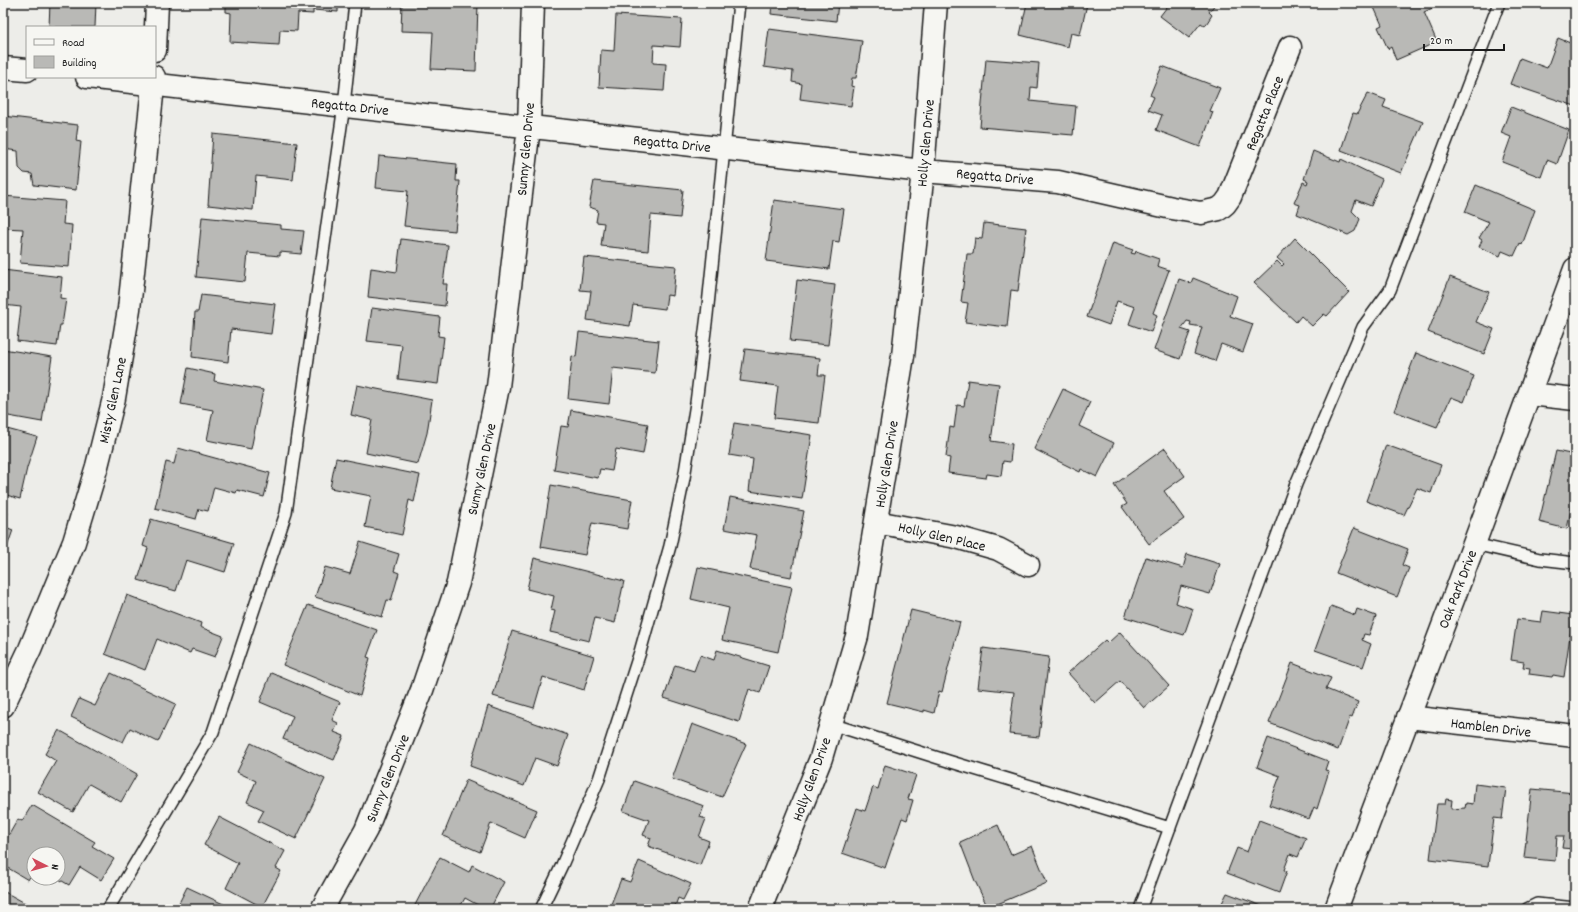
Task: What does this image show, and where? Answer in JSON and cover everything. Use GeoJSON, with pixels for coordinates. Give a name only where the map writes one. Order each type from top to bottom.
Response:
{"type":"FeatureCollection","features":[{"type":"Feature","properties":{"kind":"street"},"geometry":{"type":"LineString","coordinates":[[156,26],[157,3]]}},
{"type":"Feature","properties":{"kind":"street","name":"Sunny Glen Drive"},"geometry":{"type":"LineString","coordinates":[[322,909],[366,830],[422,690],[458,583],[498,387],[529,127],[533,3]]}},
{"type":"Feature","properties":{"kind":"street","name":"Holly Glen Drive"},"geometry":{"type":"LineString","coordinates":[[760,909],[821,758],[857,636],[903,356],[923,170],[936,3]]}},
{"type":"Feature","properties":{"kind":"street","name":"Regatta Place"},"geometry":{"type":"LineString","coordinates":[[1238,178],[1290,47]]}},
{"type":"Feature","properties":{"kind":"street"},"geometry":{"type":"LineString","coordinates":[[3,68],[26,70]]}},
{"type":"Feature","properties":{"kind":"street","name":"Regatta Drive"},"geometry":{"type":"LineString","coordinates":[[104,78],[154,81],[344,105],[725,149],[923,170],[1058,182],[1172,208],[1201,213],[1219,209],[1225,204],[1238,178]]}},
{"type":"Feature","properties":{"kind":"street","name":"Misty Glen Lane"},"geometry":{"type":"LineString","coordinates":[[3,706],[30,648],[74,542],[99,459],[114,398],[129,309],[154,81]]}},
{"type":"Feature","properties":{"kind":"street","name":"Oak Park Drive"},"geometry":{"type":"LineString","coordinates":[[1336,909],[1530,394],[1575,268]]}},
{"type":"Feature","properties":{"kind":"street"},"geometry":{"type":"LineString","coordinates":[[1530,394],[1575,399]]}},
{"type":"Feature","properties":{"kind":"street","name":"Holly Glen Place"},"geometry":{"type":"LineString","coordinates":[[876,522],[956,537],[998,550],[1028,565]]}},
{"type":"Feature","properties":{"kind":"street","name":"Hamblen Drive"},"geometry":{"type":"LineString","coordinates":[[1408,717],[1575,736]]}},
{"type":"Feature","properties":{"kind":"lane"},"geometry":{"type":"LineString","coordinates":[[108,909],[213,732],[286,513],[344,105],[355,3]]}},
{"type":"Feature","properties":{"kind":"lane"},"geometry":{"type":"LineString","coordinates":[[541,909],[562,866],[599,779],[640,652],[670,546],[684,478],[696,403],[725,149],[739,3]]}},
{"type":"Feature","properties":{"kind":"lane"},"geometry":{"type":"LineString","coordinates":[[1140,909],[1296,484],[1363,328],[1390,290],[1499,3]]}},
{"type":"Feature","properties":{"kind":"lane"},"geometry":{"type":"LineString","coordinates":[[1474,544],[1540,559],[1575,563]]}},
{"type":"Feature","properties":{"kind":"lane"},"geometry":{"type":"LineString","coordinates":[[831,724],[1170,828]]}},
{"type":"Feature","properties":{"kind":"lane"},"geometry":{"type":"LineString","coordinates":[[1527,909],[1537,904],[1575,908]]}},
{"type":"Feature","properties":{"kind":"building"},"geometry":{"type":"Polygon","coordinates":[[[50,3],[96,3],[95,26],[49,26],[50,3]]]}},
{"type":"Feature","properties":{"kind":"building"},"geometry":{"type":"Polygon","coordinates":[[[226,3],[338,3],[338,12],[313,10],[313,14],[298,13],[297,31],[280,30],[279,45],[230,42],[231,13],[226,12],[226,3]]]}},
{"type":"Feature","properties":{"kind":"building"},"geometry":{"type":"Polygon","coordinates":[[[402,3],[478,3],[476,71],[431,69],[433,32],[401,31],[402,3]]]}},
{"type":"Feature","properties":{"kind":"building"},"geometry":{"type":"Polygon","coordinates":[[[772,3],[838,3],[836,21],[771,14],[772,3]]]}},
{"type":"Feature","properties":{"kind":"building"},"geometry":{"type":"Polygon","coordinates":[[[1027,3],[1087,4],[1080,35],[1071,33],[1068,47],[1020,35],[1027,3]]]}},
{"type":"Feature","properties":{"kind":"building"},"geometry":{"type":"Polygon","coordinates":[[[1170,3],[1216,3],[1209,12],[1212,15],[1205,26],[1201,23],[1189,38],[1160,16],[1170,3]]]}},
{"type":"Feature","properties":{"kind":"building"},"geometry":{"type":"Polygon","coordinates":[[[1372,3],[1443,3],[1424,12],[1437,42],[1396,60],[1391,47],[1388,49],[1378,27],[1382,25],[1372,3]]]}},
{"type":"Feature","properties":{"kind":"building"},"geometry":{"type":"Polygon","coordinates":[[[1563,3],[1575,3],[1575,8],[1563,3]]]}},
{"type":"Feature","properties":{"kind":"building"},"geometry":{"type":"Polygon","coordinates":[[[616,15],[682,19],[680,47],[654,45],[653,63],[666,64],[664,91],[599,87],[601,50],[614,51],[616,15]]]}},
{"type":"Feature","properties":{"kind":"building"},"geometry":{"type":"Polygon","coordinates":[[[769,29],[862,41],[856,78],[852,78],[851,86],[854,87],[851,106],[800,99],[802,84],[792,82],[793,71],[764,67],[769,29]]]}},
{"type":"Feature","properties":{"kind":"building"},"geometry":{"type":"Polygon","coordinates":[[[1558,38],[1575,45],[1575,106],[1510,84],[1520,58],[1547,68],[1558,38]]]}},
{"type":"Feature","properties":{"kind":"building"},"geometry":{"type":"Polygon","coordinates":[[[986,59],[1039,63],[1037,88],[1031,87],[1030,101],[1076,106],[1073,135],[980,127],[986,59]]]}},
{"type":"Feature","properties":{"kind":"building"},"geometry":{"type":"Polygon","coordinates":[[[1162,66],[1220,88],[1210,111],[1213,112],[1200,147],[1156,130],[1162,115],[1148,110],[1154,97],[1150,95],[1162,66]]]}},
{"type":"Feature","properties":{"kind":"building"},"geometry":{"type":"Polygon","coordinates":[[[1368,93],[1386,100],[1383,107],[1423,122],[1401,173],[1341,150],[1353,113],[1357,114],[1368,93]]]}},
{"type":"Feature","properties":{"kind":"building"},"geometry":{"type":"Polygon","coordinates":[[[1511,107],[1569,130],[1557,164],[1547,160],[1541,177],[1502,162],[1511,137],[1501,133],[1511,107]]]}},
{"type":"Feature","properties":{"kind":"building"},"geometry":{"type":"Polygon","coordinates":[[[3,116],[78,125],[76,141],[81,142],[76,190],[34,185],[32,174],[24,173],[19,168],[18,151],[3,149],[3,116]]]}},
{"type":"Feature","properties":{"kind":"building"},"geometry":{"type":"Polygon","coordinates":[[[213,134],[297,143],[293,180],[256,176],[253,210],[208,205],[213,134]]]}},
{"type":"Feature","properties":{"kind":"building"},"geometry":{"type":"Polygon","coordinates":[[[1313,151],[1340,162],[1341,159],[1382,179],[1371,206],[1356,200],[1352,211],[1360,219],[1355,231],[1348,235],[1297,214],[1300,205],[1294,203],[1303,182],[1307,184],[1308,181],[1304,179],[1313,151]]]}},
{"type":"Feature","properties":{"kind":"building"},"geometry":{"type":"Polygon","coordinates":[[[379,156],[457,164],[456,181],[460,181],[455,231],[404,226],[408,191],[376,188],[379,156]]]}},
{"type":"Feature","properties":{"kind":"building"},"geometry":{"type":"Polygon","coordinates":[[[594,181],[683,190],[680,218],[651,215],[648,251],[601,246],[604,223],[596,222],[598,210],[589,207],[594,181]]]}},
{"type":"Feature","properties":{"kind":"building"},"geometry":{"type":"Polygon","coordinates":[[[1476,185],[1535,210],[1522,245],[1520,243],[1514,256],[1502,251],[1500,256],[1479,247],[1482,240],[1479,238],[1489,222],[1465,212],[1476,185]]]}},
{"type":"Feature","properties":{"kind":"building"},"geometry":{"type":"Polygon","coordinates":[[[3,196],[65,201],[63,224],[72,225],[69,267],[20,263],[23,229],[3,228],[3,196]]]}},
{"type":"Feature","properties":{"kind":"building"},"geometry":{"type":"Polygon","coordinates":[[[774,200],[844,209],[839,242],[833,241],[829,269],[766,261],[774,200]]]}},
{"type":"Feature","properties":{"kind":"building"},"geometry":{"type":"Polygon","coordinates":[[[202,217],[281,225],[281,229],[304,231],[301,254],[280,252],[280,256],[248,253],[245,282],[196,277],[202,217]]]}},
{"type":"Feature","properties":{"kind":"building"},"geometry":{"type":"Polygon","coordinates":[[[984,223],[1026,228],[1018,291],[1011,290],[1007,327],[965,322],[968,303],[961,302],[967,254],[973,254],[975,238],[982,239],[984,223]]]}},
{"type":"Feature","properties":{"kind":"building"},"geometry":{"type":"Polygon","coordinates":[[[1295,238],[1349,292],[1327,316],[1324,314],[1312,326],[1301,316],[1296,322],[1254,283],[1277,261],[1282,266],[1284,264],[1277,258],[1295,238]]]}},
{"type":"Feature","properties":{"kind":"building"},"geometry":{"type":"Polygon","coordinates":[[[401,239],[448,245],[443,284],[447,284],[445,306],[368,297],[371,268],[397,272],[401,239]]]}},
{"type":"Feature","properties":{"kind":"building"},"geometry":{"type":"Polygon","coordinates":[[[1113,243],[1133,250],[1131,253],[1135,254],[1136,251],[1159,259],[1157,266],[1169,270],[1153,313],[1157,315],[1151,332],[1129,324],[1135,307],[1117,301],[1109,325],[1087,317],[1113,243]]]}},
{"type":"Feature","properties":{"kind":"building"},"geometry":{"type":"Polygon","coordinates":[[[584,257],[676,266],[673,296],[667,295],[665,309],[633,305],[630,326],[587,320],[591,291],[580,290],[584,257]]]}},
{"type":"Feature","properties":{"kind":"building"},"geometry":{"type":"Polygon","coordinates":[[[3,270],[62,277],[60,298],[66,299],[57,346],[17,341],[21,307],[3,305],[3,270]]]}},
{"type":"Feature","properties":{"kind":"building"},"geometry":{"type":"Polygon","coordinates":[[[1450,277],[1489,292],[1476,322],[1494,329],[1484,354],[1428,332],[1450,277]]]}},
{"type":"Feature","properties":{"kind":"building"},"geometry":{"type":"Polygon","coordinates":[[[1193,278],[1237,296],[1230,316],[1253,324],[1243,352],[1221,344],[1215,361],[1194,354],[1202,327],[1190,325],[1191,322],[1187,321],[1181,329],[1190,332],[1180,359],[1154,350],[1179,279],[1191,283],[1193,278]]]}},
{"type":"Feature","properties":{"kind":"building"},"geometry":{"type":"Polygon","coordinates":[[[797,280],[835,285],[828,345],[790,341],[797,280]]]}},
{"type":"Feature","properties":{"kind":"building"},"geometry":{"type":"Polygon","coordinates":[[[201,295],[275,304],[271,334],[231,329],[228,362],[192,357],[195,312],[198,312],[201,295]]]}},
{"type":"Feature","properties":{"kind":"building"},"geometry":{"type":"Polygon","coordinates":[[[372,308],[440,317],[438,336],[444,337],[438,384],[398,379],[402,345],[367,341],[372,308]]]}},
{"type":"Feature","properties":{"kind":"building"},"geometry":{"type":"Polygon","coordinates":[[[579,332],[659,341],[655,373],[613,368],[609,404],[568,399],[572,356],[576,357],[579,332]]]}},
{"type":"Feature","properties":{"kind":"building"},"geometry":{"type":"Polygon","coordinates":[[[3,349],[52,357],[42,422],[3,415],[3,349]]]}},
{"type":"Feature","properties":{"kind":"building"},"geometry":{"type":"Polygon","coordinates":[[[745,349],[820,358],[818,375],[825,375],[819,423],[774,418],[778,386],[740,381],[745,349]]]}},
{"type":"Feature","properties":{"kind":"building"},"geometry":{"type":"Polygon","coordinates":[[[1416,353],[1474,376],[1464,402],[1451,397],[1437,427],[1394,411],[1416,353]]]}},
{"type":"Feature","properties":{"kind":"building"},"geometry":{"type":"Polygon","coordinates":[[[188,368],[215,374],[214,381],[263,390],[251,449],[207,440],[213,410],[181,404],[188,368]]]}},
{"type":"Feature","properties":{"kind":"building"},"geometry":{"type":"Polygon","coordinates":[[[968,380],[999,384],[991,441],[1012,444],[1010,462],[1003,461],[1001,476],[987,474],[986,478],[948,473],[950,458],[946,457],[950,427],[954,428],[957,405],[964,406],[968,380]]]}},
{"type":"Feature","properties":{"kind":"building"},"geometry":{"type":"Polygon","coordinates":[[[357,385],[432,400],[427,433],[418,464],[366,453],[372,420],[351,415],[357,385]]]}},
{"type":"Feature","properties":{"kind":"building"},"geometry":{"type":"Polygon","coordinates":[[[1063,389],[1090,402],[1079,426],[1114,443],[1097,477],[1081,469],[1080,472],[1034,449],[1063,389]]]}},
{"type":"Feature","properties":{"kind":"building"},"geometry":{"type":"Polygon","coordinates":[[[571,410],[648,424],[643,454],[616,449],[612,471],[600,469],[598,478],[554,470],[561,426],[568,427],[571,410]]]}},
{"type":"Feature","properties":{"kind":"building"},"geometry":{"type":"Polygon","coordinates":[[[734,423],[812,435],[802,499],[749,491],[753,459],[729,455],[734,423]]]}},
{"type":"Feature","properties":{"kind":"building"},"geometry":{"type":"Polygon","coordinates":[[[3,428],[37,437],[27,468],[20,499],[3,494],[3,428]]]}},
{"type":"Feature","properties":{"kind":"building"},"geometry":{"type":"Polygon","coordinates":[[[1386,445],[1441,465],[1431,493],[1417,488],[1404,515],[1366,501],[1386,445]]]}},
{"type":"Feature","properties":{"kind":"building"},"geometry":{"type":"Polygon","coordinates":[[[178,448],[270,473],[264,497],[237,490],[236,493],[214,487],[208,511],[199,509],[196,519],[155,508],[166,462],[174,464],[178,448]]]}},
{"type":"Feature","properties":{"kind":"building"},"geometry":{"type":"Polygon","coordinates":[[[1165,448],[1185,476],[1164,491],[1184,519],[1149,544],[1122,507],[1127,504],[1114,485],[1165,448]]]}},
{"type":"Feature","properties":{"kind":"building"},"geometry":{"type":"Polygon","coordinates":[[[1556,451],[1575,455],[1575,504],[1572,505],[1567,529],[1539,522],[1556,451]]]}},
{"type":"Feature","properties":{"kind":"building"},"geometry":{"type":"Polygon","coordinates":[[[336,458],[420,475],[414,502],[409,500],[402,535],[365,527],[371,496],[330,488],[336,458]]]}},
{"type":"Feature","properties":{"kind":"building"},"geometry":{"type":"Polygon","coordinates":[[[551,485],[632,500],[627,529],[592,523],[585,555],[541,547],[551,485]]]}},
{"type":"Feature","properties":{"kind":"building"},"geometry":{"type":"Polygon","coordinates":[[[730,497],[804,511],[791,577],[750,569],[757,535],[724,529],[730,497]]]}},
{"type":"Feature","properties":{"kind":"building"},"geometry":{"type":"Polygon","coordinates":[[[3,511],[8,513],[3,525],[3,511]]]}},
{"type":"Feature","properties":{"kind":"building"},"geometry":{"type":"Polygon","coordinates":[[[151,519],[234,543],[225,572],[186,560],[176,591],[138,580],[148,548],[143,546],[151,519]]]}},
{"type":"Feature","properties":{"kind":"building"},"geometry":{"type":"Polygon","coordinates":[[[3,526],[13,530],[6,550],[3,549],[3,526]]]}},
{"type":"Feature","properties":{"kind":"building"},"geometry":{"type":"Polygon","coordinates":[[[1354,528],[1408,549],[1402,565],[1409,568],[1397,597],[1336,573],[1354,528]]]}},
{"type":"Feature","properties":{"kind":"building"},"geometry":{"type":"Polygon","coordinates":[[[360,542],[399,554],[394,571],[399,573],[391,601],[387,600],[382,617],[315,597],[325,567],[350,574],[360,542]]]}},
{"type":"Feature","properties":{"kind":"building"},"geometry":{"type":"Polygon","coordinates":[[[1187,554],[1220,564],[1210,594],[1181,586],[1176,603],[1193,609],[1184,635],[1125,617],[1146,557],[1183,568],[1187,554]]]}},
{"type":"Feature","properties":{"kind":"building"},"geometry":{"type":"Polygon","coordinates":[[[534,558],[624,581],[615,623],[595,618],[589,641],[550,632],[555,611],[551,610],[554,596],[527,589],[534,558]]]}},
{"type":"Feature","properties":{"kind":"building"},"geometry":{"type":"Polygon","coordinates":[[[698,567],[792,587],[778,652],[722,640],[729,608],[691,599],[698,567]]]}},
{"type":"Feature","properties":{"kind":"building"},"geometry":{"type":"Polygon","coordinates":[[[127,595],[201,623],[200,627],[223,636],[215,657],[192,649],[190,653],[157,639],[145,670],[105,654],[127,595]]]}},
{"type":"Feature","properties":{"kind":"building"},"geometry":{"type":"Polygon","coordinates":[[[308,605],[377,630],[367,657],[370,658],[360,696],[283,665],[308,605]]]}},
{"type":"Feature","properties":{"kind":"building"},"geometry":{"type":"Polygon","coordinates":[[[1331,606],[1355,615],[1357,609],[1376,616],[1369,635],[1364,634],[1362,640],[1371,644],[1363,667],[1315,650],[1331,606]]]}},
{"type":"Feature","properties":{"kind":"building"},"geometry":{"type":"Polygon","coordinates":[[[911,610],[960,622],[942,692],[939,691],[934,713],[887,703],[911,610]]]}},
{"type":"Feature","properties":{"kind":"building"},"geometry":{"type":"Polygon","coordinates":[[[1543,611],[1573,615],[1564,677],[1529,674],[1530,668],[1523,667],[1524,662],[1511,660],[1517,619],[1541,622],[1543,611]]]}},
{"type":"Feature","properties":{"kind":"building"},"geometry":{"type":"Polygon","coordinates":[[[512,631],[594,656],[584,690],[543,677],[534,708],[493,696],[512,631]]]}},
{"type":"Feature","properties":{"kind":"building"},"geometry":{"type":"Polygon","coordinates":[[[1120,632],[1169,686],[1144,708],[1120,681],[1095,703],[1068,673],[1105,640],[1108,643],[1120,632]]]}},
{"type":"Feature","properties":{"kind":"building"},"geometry":{"type":"Polygon","coordinates":[[[983,648],[1049,657],[1039,737],[1009,734],[1014,692],[978,688],[983,648]]]}},
{"type":"Feature","properties":{"kind":"building"},"geometry":{"type":"Polygon","coordinates":[[[717,650],[769,666],[760,693],[749,689],[739,722],[664,698],[675,665],[694,671],[700,655],[714,660],[717,650]]]}},
{"type":"Feature","properties":{"kind":"building"},"geometry":{"type":"Polygon","coordinates":[[[1292,663],[1331,678],[1326,689],[1358,702],[1352,718],[1350,717],[1338,750],[1269,723],[1292,663]]]}},
{"type":"Feature","properties":{"kind":"building"},"geometry":{"type":"Polygon","coordinates":[[[111,673],[176,704],[158,742],[130,728],[123,742],[71,717],[79,699],[95,706],[111,673]]]}},
{"type":"Feature","properties":{"kind":"building"},"geometry":{"type":"Polygon","coordinates":[[[271,673],[340,702],[332,720],[338,723],[334,732],[344,736],[334,760],[283,739],[293,716],[260,702],[271,673]]]}},
{"type":"Feature","properties":{"kind":"building"},"geometry":{"type":"Polygon","coordinates":[[[488,706],[568,735],[557,766],[535,758],[524,786],[470,766],[488,706]]]}},
{"type":"Feature","properties":{"kind":"building"},"geometry":{"type":"Polygon","coordinates":[[[692,724],[746,744],[722,797],[672,779],[692,724]]]}},
{"type":"Feature","properties":{"kind":"building"},"geometry":{"type":"Polygon","coordinates":[[[59,730],[137,774],[121,802],[89,784],[73,812],[38,792],[56,761],[45,754],[59,730]]]}},
{"type":"Feature","properties":{"kind":"building"},"geometry":{"type":"Polygon","coordinates":[[[1268,738],[1328,761],[1325,770],[1329,771],[1317,809],[1314,807],[1309,819],[1269,805],[1280,776],[1257,767],[1268,738]]]}},
{"type":"Feature","properties":{"kind":"building"},"geometry":{"type":"Polygon","coordinates":[[[251,743],[325,779],[296,839],[258,821],[264,810],[247,802],[256,781],[237,772],[251,743]]]}},
{"type":"Feature","properties":{"kind":"building"},"geometry":{"type":"Polygon","coordinates":[[[885,765],[916,775],[908,799],[913,800],[907,820],[902,818],[885,868],[842,853],[857,808],[865,811],[873,787],[878,789],[885,765]]]}},
{"type":"Feature","properties":{"kind":"building"},"geometry":{"type":"Polygon","coordinates":[[[466,780],[537,810],[525,838],[491,823],[480,852],[443,836],[466,780]]]}},
{"type":"Feature","properties":{"kind":"building"},"geometry":{"type":"Polygon","coordinates":[[[634,781],[704,806],[700,817],[706,819],[699,837],[709,841],[700,865],[648,846],[651,838],[643,835],[649,820],[623,811],[634,781]]]}},
{"type":"Feature","properties":{"kind":"building"},"geometry":{"type":"Polygon","coordinates":[[[1475,784],[1506,788],[1502,819],[1494,818],[1488,866],[1430,859],[1437,804],[1445,804],[1446,799],[1452,800],[1451,809],[1465,808],[1466,803],[1473,804],[1475,784]]]}},
{"type":"Feature","properties":{"kind":"building"},"geometry":{"type":"Polygon","coordinates":[[[1532,789],[1575,793],[1575,852],[1573,852],[1573,849],[1562,848],[1564,836],[1557,836],[1555,861],[1524,858],[1532,789]]]}},
{"type":"Feature","properties":{"kind":"building"},"geometry":{"type":"Polygon","coordinates":[[[32,805],[95,842],[92,846],[114,859],[101,880],[80,867],[69,885],[66,883],[66,846],[26,846],[26,879],[3,865],[3,845],[18,819],[22,821],[32,805]]]}},
{"type":"Feature","properties":{"kind":"building"},"geometry":{"type":"Polygon","coordinates":[[[219,817],[285,851],[276,868],[281,871],[262,907],[226,888],[238,863],[204,845],[219,817]]]}},
{"type":"Feature","properties":{"kind":"building"},"geometry":{"type":"Polygon","coordinates":[[[1259,820],[1306,838],[1298,857],[1290,854],[1284,870],[1287,871],[1279,893],[1227,873],[1237,848],[1247,852],[1259,820]]]}},
{"type":"Feature","properties":{"kind":"building"},"geometry":{"type":"Polygon","coordinates":[[[998,825],[1011,855],[1032,846],[1047,883],[988,908],[975,881],[960,842],[998,825]]]}},
{"type":"Feature","properties":{"kind":"building"},"geometry":{"type":"Polygon","coordinates":[[[440,857],[469,872],[472,865],[504,882],[490,909],[485,909],[465,898],[460,907],[463,909],[413,909],[440,857]]]}},
{"type":"Feature","properties":{"kind":"building"},"geometry":{"type":"Polygon","coordinates":[[[639,861],[691,884],[683,900],[678,898],[674,909],[622,909],[611,904],[621,879],[630,882],[639,861]]]}},
{"type":"Feature","properties":{"kind":"building"},"geometry":{"type":"Polygon","coordinates":[[[187,887],[234,909],[176,909],[187,887]]]}},
{"type":"Feature","properties":{"kind":"building"},"geometry":{"type":"Polygon","coordinates":[[[3,891],[36,909],[3,909],[3,891]]]}},
{"type":"Feature","properties":{"kind":"building"},"geometry":{"type":"Polygon","coordinates":[[[1227,893],[1270,909],[1219,909],[1227,893]]]}}]}
